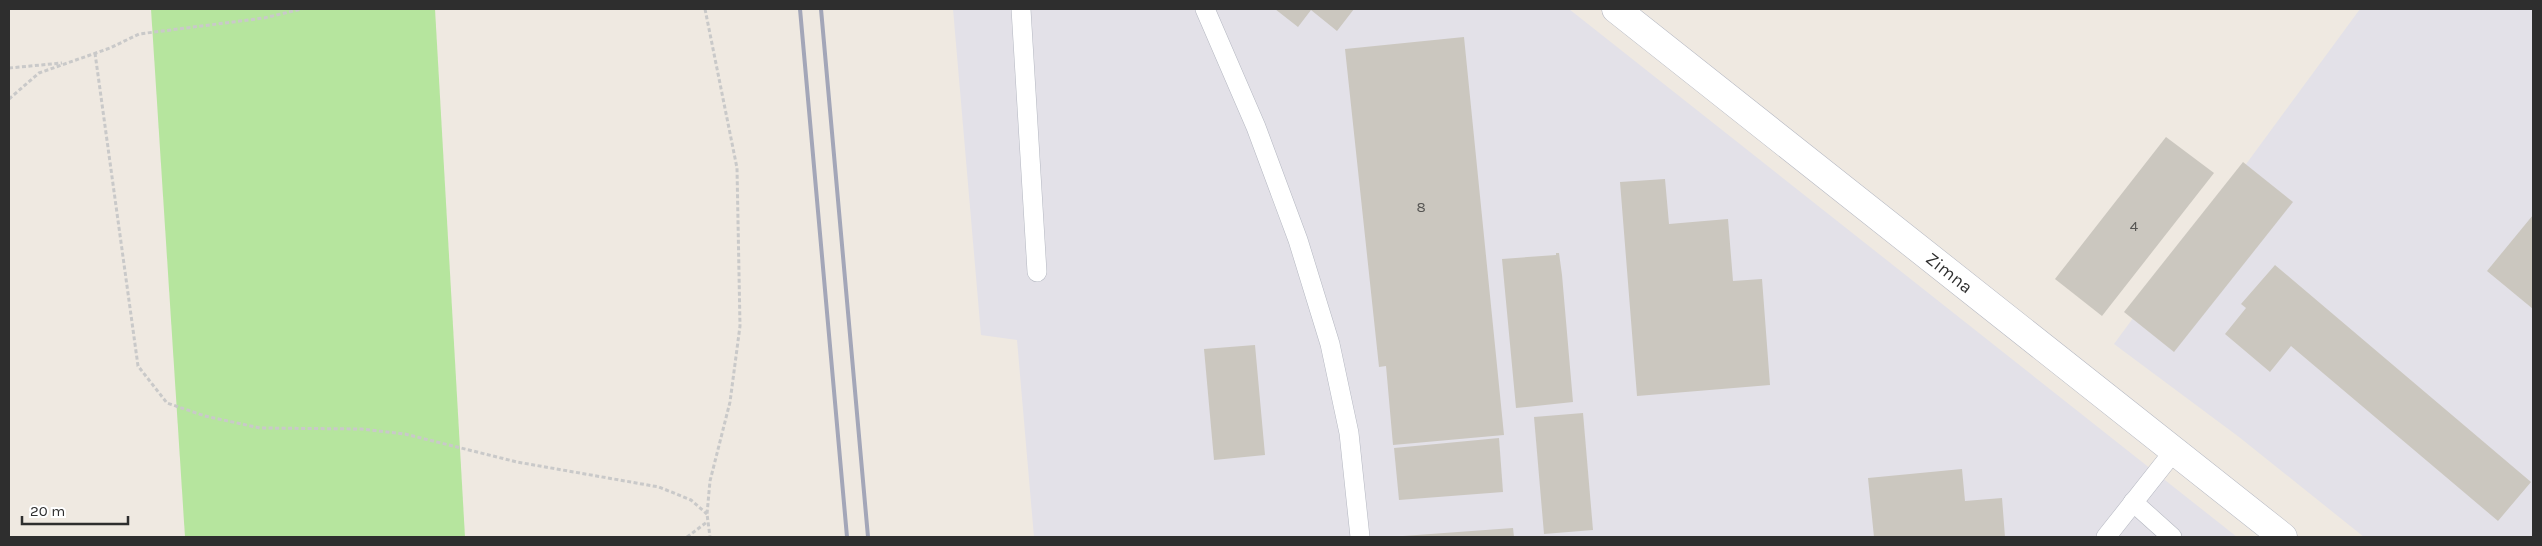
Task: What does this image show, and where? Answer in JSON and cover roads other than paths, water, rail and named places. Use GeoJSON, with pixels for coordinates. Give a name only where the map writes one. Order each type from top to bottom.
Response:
{"type":"FeatureCollection","features":[{"type":"Feature","properties":{"kind":"street","name":"Zimna"},"geometry":{"type":"LineString","coordinates":[[1616,9],[2283,537]]}},
{"type":"Feature","properties":{"kind":"lane"},"geometry":{"type":"LineString","coordinates":[[1021,9],[1037,272]]}},
{"type":"Feature","properties":{"kind":"lane"},"geometry":{"type":"LineString","coordinates":[[1205,9],[1252,118],[1298,240],[1330,344],[1349,433],[1360,537]]}},
{"type":"Feature","properties":{"kind":"lane"},"geometry":{"type":"LineString","coordinates":[[2106,537],[2174,451]]}},
{"type":"Feature","properties":{"kind":"lane"},"geometry":{"type":"LineString","coordinates":[[2133,502],[2172,537]]}},
{"type":"Feature","properties":{"kind":"railway"},"geometry":{"type":"LineString","coordinates":[[800,9],[847,537]]}},
{"type":"Feature","properties":{"kind":"railway"},"geometry":{"type":"LineString","coordinates":[[821,9],[868,537]]}}]}
